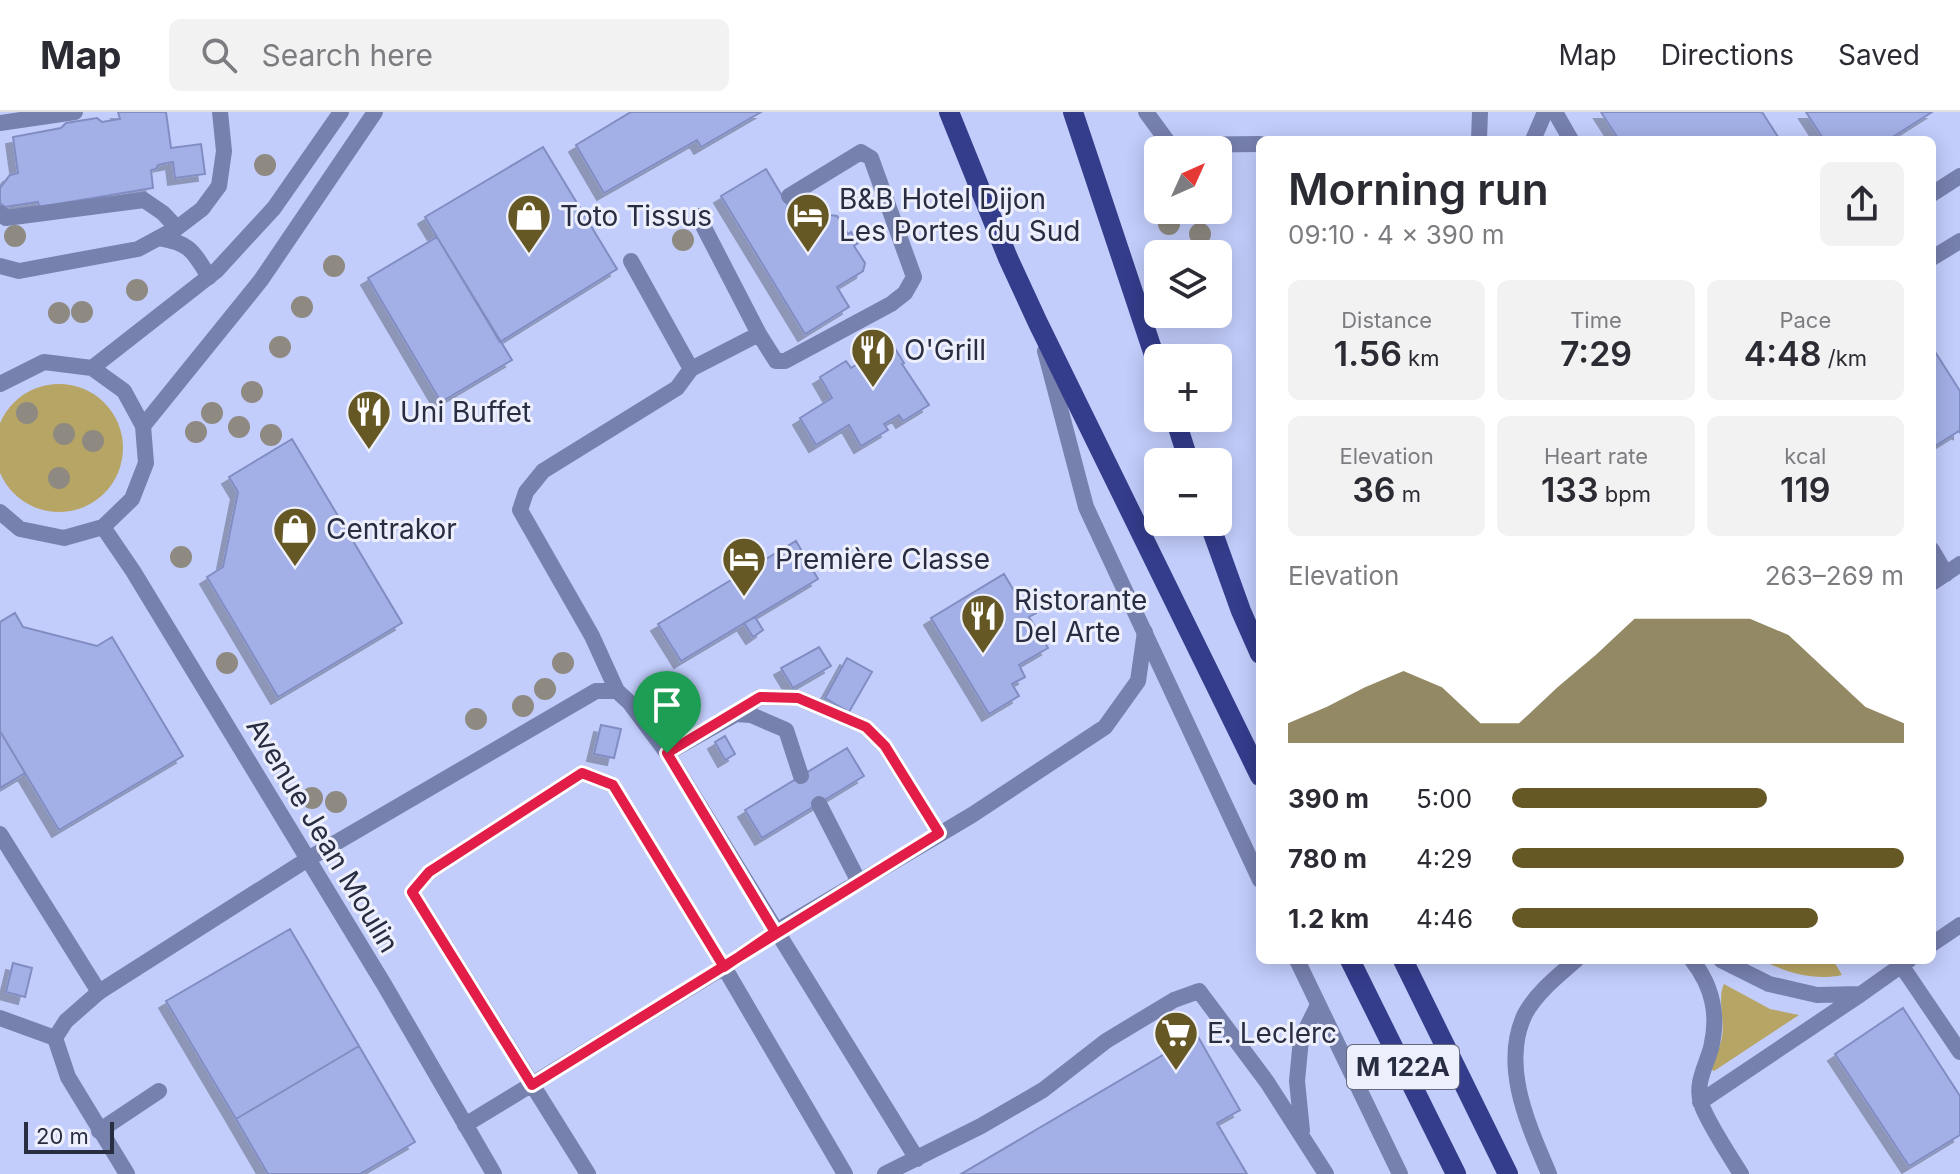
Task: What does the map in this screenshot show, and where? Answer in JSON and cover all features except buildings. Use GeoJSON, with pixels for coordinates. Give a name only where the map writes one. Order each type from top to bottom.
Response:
{"type":"FeatureCollection","features":[{"type":"Feature","properties":{"kind":"main road"},"geometry":{"type":"LineString","coordinates":[[949,112],[1038,323],[1256,768]]}},
{"type":"Feature","properties":{"kind":"main road"},"geometry":{"type":"LineString","coordinates":[[1073,112],[1150,344]]}},
{"type":"Feature","properties":{"kind":"main road"},"geometry":{"type":"LineString","coordinates":[[1214,536],[1256,645]]}},
{"type":"Feature","properties":{"kind":"main road","name":"M 122A"},"geometry":{"type":"LineString","coordinates":[[1352,964],[1456,1174]]}},
{"type":"Feature","properties":{"kind":"main road","name":"M 122A"},"geometry":{"type":"LineString","coordinates":[[1405,964],[1508,1174]]}},
{"type":"Feature","properties":{"kind":"street"},"geometry":{"type":"LineString","coordinates":[[0,123],[75,112]]}},
{"type":"Feature","properties":{"kind":"street"},"geometry":{"type":"LineString","coordinates":[[0,266],[19,271],[138,249],[177,228],[202,209],[219,186],[224,151],[220,112]]}},
{"type":"Feature","properties":{"kind":"street"},"geometry":{"type":"LineString","coordinates":[[92,368],[209,277],[274,208],[341,112]]}},
{"type":"Feature","properties":{"kind":"street"},"geometry":{"type":"LineString","coordinates":[[143,426],[261,280],[375,112]]}},
{"type":"Feature","properties":{"kind":"street"},"geometry":{"type":"LineString","coordinates":[[1146,112],[1170,145],[1256,144]]}},
{"type":"Feature","properties":{"kind":"street"},"geometry":{"type":"LineString","coordinates":[[1479,136],[1480,112]]}},
{"type":"Feature","properties":{"kind":"street"},"geometry":{"type":"LineString","coordinates":[[1535,136],[1545,112]]}},
{"type":"Feature","properties":{"kind":"street"},"geometry":{"type":"LineString","coordinates":[[1555,112],[1569,136]]}},
{"type":"Feature","properties":{"kind":"street"},"geometry":{"type":"LineString","coordinates":[[698,216],[759,334],[776,361],[785,361],[891,304],[905,293],[914,277],[871,158],[861,152],[789,196]]}},
{"type":"Feature","properties":{"kind":"street"},"geometry":{"type":"LineString","coordinates":[[1936,191],[1960,176]]}},
{"type":"Feature","properties":{"kind":"street"},"geometry":{"type":"LineString","coordinates":[[0,213],[6,218],[144,200],[177,228]]}},
{"type":"Feature","properties":{"kind":"street"},"geometry":{"type":"LineString","coordinates":[[159,238],[182,242],[209,277]]}},
{"type":"Feature","properties":{"kind":"street"},"geometry":{"type":"LineString","coordinates":[[1936,256],[1960,241]]}},
{"type":"Feature","properties":{"kind":"street"},"geometry":{"type":"LineString","coordinates":[[631,261],[691,369]]}},
{"type":"Feature","properties":{"kind":"street"},"geometry":{"type":"LineString","coordinates":[[1038,323],[1086,507],[1256,871]]}},
{"type":"Feature","properties":{"kind":"street"},"geometry":{"type":"LineString","coordinates":[[759,334],[691,369],[677,388],[543,471],[526,492],[520,510],[592,636],[617,691],[629,702],[667,753],[917,1159]]}},
{"type":"Feature","properties":{"kind":"street"},"geometry":{"type":"LineString","coordinates":[[0,383],[44,362],[92,368],[124,391],[143,426],[146,463],[132,499],[103,527],[64,538],[20,529],[0,512]]}},
{"type":"Feature","properties":{"kind":"street","name":"Avenue Jean Moulin"},"geometry":{"type":"LineString","coordinates":[[103,527],[133,571],[308,859],[494,1174]]}},
{"type":"Feature","properties":{"kind":"street"},"geometry":{"type":"LineString","coordinates":[[465,1125],[724,967],[775,932],[972,815],[1105,727],[1138,681],[1145,632]]}},
{"type":"Feature","properties":{"kind":"street"},"geometry":{"type":"LineString","coordinates":[[55,1038],[66,1021],[99,992],[308,859],[596,691],[617,691]]}},
{"type":"Feature","properties":{"kind":"street"},"geometry":{"type":"LineString","coordinates":[[667,753],[760,697],[798,698],[866,727],[885,746],[939,833]]}},
{"type":"Feature","properties":{"kind":"street"},"geometry":{"type":"LineString","coordinates":[[736,714],[751,715],[786,730],[801,776]]}},
{"type":"Feature","properties":{"kind":"street"},"geometry":{"type":"LineString","coordinates":[[588,1174],[412,892],[429,872],[582,773],[613,785],[845,1174]]}},
{"type":"Feature","properties":{"kind":"street"},"geometry":{"type":"LineString","coordinates":[[819,804],[859,882]]}},
{"type":"Feature","properties":{"kind":"street"},"geometry":{"type":"LineString","coordinates":[[0,834],[99,992]]}},
{"type":"Feature","properties":{"kind":"street"},"geometry":{"type":"LineString","coordinates":[[1936,941],[1960,925]]}},
{"type":"Feature","properties":{"kind":"street"},"geometry":{"type":"LineString","coordinates":[[1299,964],[1400,1174]]}},
{"type":"Feature","properties":{"kind":"street"},"geometry":{"type":"LineString","coordinates":[[1549,1174],[1518,1092],[1515,1052],[1525,1014],[1551,982],[1571,964]]}},
{"type":"Feature","properties":{"kind":"street"},"geometry":{"type":"LineString","coordinates":[[1695,964],[1714,998],[1715,1025],[1711,1049],[1700,1077],[1700,1102],[1741,1174]]}},
{"type":"Feature","properties":{"kind":"street"},"geometry":{"type":"LineString","coordinates":[[1733,964],[1769,984],[1817,995],[1861,994]]}},
{"type":"Feature","properties":{"kind":"street"},"geometry":{"type":"LineString","coordinates":[[1700,1102],[1904,964]]}},
{"type":"Feature","properties":{"kind":"street"},"geometry":{"type":"LineString","coordinates":[[1906,964],[1960,1052]]}},
{"type":"Feature","properties":{"kind":"street"},"geometry":{"type":"LineString","coordinates":[[885,1174],[1043,1090],[1106,1041],[1174,1000],[1199,991],[1267,1082],[1326,1174]]}},
{"type":"Feature","properties":{"kind":"street"},"geometry":{"type":"LineString","coordinates":[[1302,1137],[1297,1081],[1301,1039],[1318,1005]]}},
{"type":"Feature","properties":{"kind":"street"},"geometry":{"type":"LineString","coordinates":[[0,1018],[55,1038]]}},
{"type":"Feature","properties":{"kind":"street"},"geometry":{"type":"LineString","coordinates":[[55,1038],[68,1077],[127,1174]]}},
{"type":"Feature","properties":{"kind":"street"},"geometry":{"type":"LineString","coordinates":[[99,1131],[159,1091]]}},
{"type":"Feature","properties":{"kind":"shaded area"},"geometry":{"type":"Polygon","coordinates":[[[46,385],[72,385],[95,395],[112,412],[122,435],[122,461],[112,484],[95,501],[72,511],[46,511],[23,501],[6,484],[-1,470],[-1,426],[6,412],[23,395],[46,385]]]}},
{"type":"Feature","properties":{"kind":"shaded area"},"geometry":{"type":"Polygon","coordinates":[[[1770,964],[1835,964],[1842,975],[1821,977],[1770,964]]]}},
{"type":"Feature","properties":{"kind":"shaded area"},"geometry":{"type":"Polygon","coordinates":[[[1724,984],[1770,1009],[1799,1015],[1714,1071],[1710,1069],[1722,1037],[1721,996],[1724,984]]]}},
{"type":"Feature","properties":{"kind":"place","name":"B&B Hotel Dijon Les Portes du Sud"},"geometry":{"type":"Point","coordinates":[808,254]}},
{"type":"Feature","properties":{"kind":"place","name":"Toto Tissus"},"geometry":{"type":"Point","coordinates":[529,255]}},
{"type":"Feature","properties":{"kind":"place","name":"O'Grill"},"geometry":{"type":"Point","coordinates":[873,389]}},
{"type":"Feature","properties":{"kind":"place","name":"Uni Buffet"},"geometry":{"type":"Point","coordinates":[369,451]}},
{"type":"Feature","properties":{"kind":"place","name":"Centrakor"},"geometry":{"type":"Point","coordinates":[295,568]}},
{"type":"Feature","properties":{"kind":"place","name":"Première Classe"},"geometry":{"type":"Point","coordinates":[744,598]}},
{"type":"Feature","properties":{"kind":"place","name":"Ristorante Del Arte"},"geometry":{"type":"Point","coordinates":[983,655]}},
{"type":"Feature","properties":{"kind":"place","name":"E. Leclerc"},"geometry":{"type":"Point","coordinates":[1176,1072]}},
{"type":"Feature","properties":{"kind":"route"},"geometry":{"type":"LineString","coordinates":[[667,753],[760,697],[798,698],[866,727],[885,746],[939,833],[775,932],[724,967],[532,1085],[412,892],[429,872],[582,773],[613,785],[724,967],[775,932],[667,753]]}}]}
